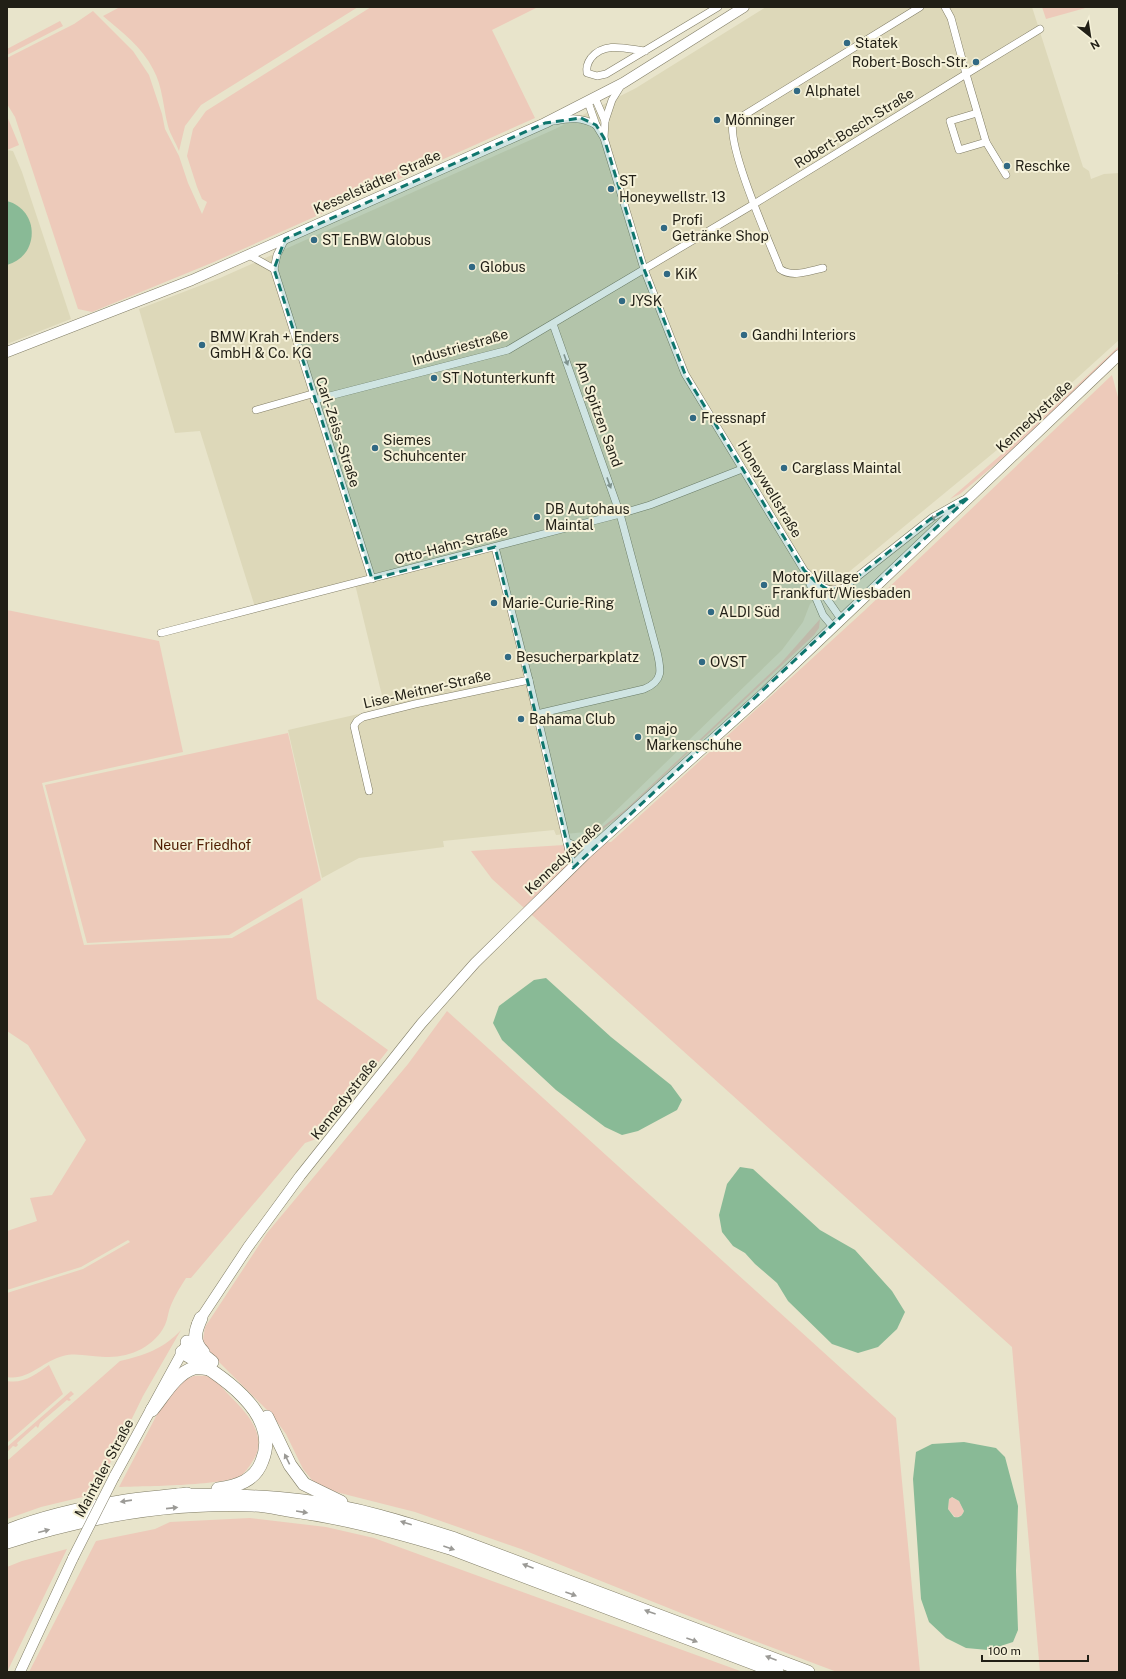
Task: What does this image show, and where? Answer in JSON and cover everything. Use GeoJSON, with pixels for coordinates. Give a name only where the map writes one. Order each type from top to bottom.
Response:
{"type":"FeatureCollection","features":[{"type":"Feature","properties":{"kind":"highway"},"geometry":{"type":"LineString","coordinates":[[7,1531],[44,1519],[120,1501],[235,1487],[244,1482],[258,1469],[266,1451],[265,1430],[256,1414],[236,1390],[210,1365],[195,1342],[196,1329],[200,1318]]}},
{"type":"Feature","properties":{"kind":"highway"},"geometry":{"type":"LineString","coordinates":[[184,1347],[210,1365],[252,1400],[267,1417],[290,1465],[304,1484],[328,1497],[362,1511],[455,1539],[808,1672]]}},
{"type":"Feature","properties":{"kind":"highway"},"geometry":{"type":"LineString","coordinates":[[152,1410],[179,1378],[187,1371],[210,1365]]}},
{"type":"Feature","properties":{"kind":"highway"},"geometry":{"type":"LineString","coordinates":[[178,1495],[236,1495],[303,1501],[362,1511]]}},
{"type":"Feature","properties":{"kind":"highway"},"geometry":{"type":"LineString","coordinates":[[7,1542],[44,1531],[93,1520],[180,1508],[252,1505],[365,1523],[450,1548],[777,1672]]}},
{"type":"Feature","properties":{"kind":"main road","name":"Kesselstädter Straße"},"geometry":{"type":"LineString","coordinates":[[7,352],[185,283],[545,123],[623,83],[744,7]]}},
{"type":"Feature","properties":{"kind":"main road","name":"Kennedystraße"},"geometry":{"type":"LineString","coordinates":[[223,1284],[300,1176],[421,1024],[475,963],[601,841],[841,620],[1118,357]]}},
{"type":"Feature","properties":{"kind":"main road","name":"Maintaler Straße"},"geometry":{"type":"LineString","coordinates":[[20,1672],[73,1558],[114,1476],[152,1410],[200,1318],[223,1284]]}},
{"type":"Feature","properties":{"kind":"street"},"geometry":{"type":"LineString","coordinates":[[645,51],[617,47],[602,49],[590,59],[586,69],[587,73],[593,76],[602,75],[645,51],[718,7]]}},
{"type":"Feature","properties":{"kind":"street"},"geometry":{"type":"LineString","coordinates":[[823,268],[792,274],[780,269],[754,204],[732,135],[733,122],[920,7]]}},
{"type":"Feature","properties":{"kind":"street"},"geometry":{"type":"LineString","coordinates":[[945,7],[951,18],[986,142],[1006,175]]}},
{"type":"Feature","properties":{"kind":"street","name":"Robert-Bosch-Straße"},"geometry":{"type":"LineString","coordinates":[[644,269],[754,204],[1040,28]]}},
{"type":"Feature","properties":{"kind":"street","name":"Honeywellstraße"},"geometry":{"type":"LineString","coordinates":[[604,138],[605,121],[612,100],[623,83]]}},
{"type":"Feature","properties":{"kind":"street","name":"Honeywellstraße"},"geometry":{"type":"LineString","coordinates":[[592,100],[605,121]]}},
{"type":"Feature","properties":{"kind":"street","name":"Honeywellstraße"},"geometry":{"type":"LineString","coordinates":[[592,100],[596,126],[604,138],[644,269],[685,374],[804,570],[823,615],[833,627]]}},
{"type":"Feature","properties":{"kind":"street"},"geometry":{"type":"LineString","coordinates":[[977,113],[950,121],[958,150],[986,142]]}},
{"type":"Feature","properties":{"kind":"street"},"geometry":{"type":"LineString","coordinates":[[545,123],[567,118],[581,118],[596,126]]}},
{"type":"Feature","properties":{"kind":"street"},"geometry":{"type":"LineString","coordinates":[[249,255],[274,269],[277,255],[285,239]]}},
{"type":"Feature","properties":{"kind":"street","name":"Carl-Zeiss-Straße"},"geometry":{"type":"LineString","coordinates":[[274,269],[313,397],[372,579]]}},
{"type":"Feature","properties":{"kind":"street","name":"Industriestraße"},"geometry":{"type":"LineString","coordinates":[[256,410],[504,351],[553,324],[644,269]]}},
{"type":"Feature","properties":{"kind":"street","name":"Am Spitzen Sand"},"geometry":{"type":"LineString","coordinates":[[553,324],[620,514]]}},
{"type":"Feature","properties":{"kind":"street","name":"Otto-Hahn-Straße"},"geometry":{"type":"LineString","coordinates":[[161,633],[620,514],[650,505],[742,469]]}},
{"type":"Feature","properties":{"kind":"street","name":"Kennedystraße"},"geometry":{"type":"LineString","coordinates":[[804,570],[815,581],[828,590],[843,588],[934,517],[969,497]]}},
{"type":"Feature","properties":{"kind":"street"},"geometry":{"type":"LineString","coordinates":[[537,714],[644,689],[653,685],[659,677],[660,666],[620,514]]}},
{"type":"Feature","properties":{"kind":"street"},"geometry":{"type":"LineString","coordinates":[[495,547],[529,680],[573,868]]}},
{"type":"Feature","properties":{"kind":"street"},"geometry":{"type":"LineString","coordinates":[[815,581],[841,620]]}},
{"type":"Feature","properties":{"kind":"street","name":"Lise-Meitner-Straße"},"geometry":{"type":"LineString","coordinates":[[369,791],[354,726],[357,721],[363,717],[415,704],[529,680]]}},
{"type":"Feature","properties":{"kind":"street"},"geometry":{"type":"LineString","coordinates":[[567,842],[578,848],[601,841]]}},
{"type":"Feature","properties":{"kind":"highlighted area"},"geometry":{"type":"Polygon","coordinates":[[[581,118],[596,125],[604,138],[644,269],[685,374],[804,570],[815,581],[828,590],[843,588],[933,517],[969,497],[573,868],[495,547],[372,579],[274,269],[285,239],[545,123],[581,118]]]}},
{"type":"Feature","properties":{"kind":"shaded area"},"geometry":{"type":"Polygon","coordinates":[[[766,7],[1032,7],[1083,167],[1089,171],[1091,179],[1104,174],[1119,173],[1119,272],[1117,273],[1119,276],[1119,340],[1003,445],[810,604],[803,622],[782,650],[595,831],[556,835],[554,830],[443,841],[444,847],[359,858],[322,878],[288,730],[385,708],[354,580],[255,607],[200,431],[175,433],[139,309],[220,278],[555,129],[636,88],[766,7]]]}},
{"type":"Feature","properties":{"kind":"shaded area"},"geometry":{"type":"Polygon","coordinates":[[[7,150],[13,151],[22,172],[71,319],[7,344],[7,150]]]}},
{"type":"Feature","properties":{"kind":"shaded area"},"geometry":{"type":"Polygon","coordinates":[[[7,201],[18,206],[26,214],[32,233],[26,252],[18,260],[7,265],[7,201]]]}},
{"type":"Feature","properties":{"kind":"shaded area"},"geometry":{"type":"Polygon","coordinates":[[[546,978],[611,1037],[671,1085],[682,1100],[677,1110],[638,1131],[622,1135],[605,1127],[556,1090],[502,1040],[493,1023],[499,1006],[534,980],[546,978]]]}},
{"type":"Feature","properties":{"kind":"shaded area"},"geometry":{"type":"Polygon","coordinates":[[[740,1167],[753,1169],[820,1230],[855,1250],[892,1291],[905,1312],[897,1329],[878,1347],[858,1353],[832,1344],[788,1301],[777,1283],[745,1253],[733,1246],[722,1232],[719,1215],[727,1184],[740,1167]]]}},
{"type":"Feature","properties":{"kind":"shaded area"},"geometry":{"type":"Polygon","coordinates":[[[964,1442],[996,1448],[1005,1457],[1018,1506],[1016,1571],[1018,1630],[1013,1642],[988,1650],[966,1648],[946,1638],[929,1622],[921,1599],[913,1479],[916,1452],[932,1444],[964,1442]],[[952,1497],[949,1499],[948,1509],[954,1517],[960,1516],[964,1511],[959,1501],[952,1497]]]}},
{"type":"Feature","properties":{"kind":"green space"},"geometry":{"type":"Polygon","coordinates":[[[120,7],[358,7],[201,105],[185,126],[179,151],[169,129],[161,90],[153,69],[137,47],[103,16],[120,7]]]}},
{"type":"Feature","properties":{"kind":"green space"},"geometry":{"type":"Polygon","coordinates":[[[371,7],[538,7],[492,30],[535,118],[214,262],[92,312],[78,309],[15,117],[7,104],[7,58],[74,24],[93,11],[133,51],[149,75],[162,114],[165,129],[179,156],[188,183],[202,214],[207,202],[202,199],[187,156],[193,129],[206,111],[371,7]]]}},
{"type":"Feature","properties":{"kind":"green space"},"geometry":{"type":"Polygon","coordinates":[[[1042,7],[1089,7],[1046,19],[1042,7]]]}},
{"type":"Feature","properties":{"kind":"green space"},"geometry":{"type":"Polygon","coordinates":[[[60,21],[63,26],[7,55],[7,49],[60,21]]]}},
{"type":"Feature","properties":{"kind":"green space"},"geometry":{"type":"Polygon","coordinates":[[[7,116],[19,145],[7,150],[7,116]]]}},
{"type":"Feature","properties":{"kind":"green space"},"geometry":{"type":"Polygon","coordinates":[[[1119,346],[1119,350],[1009,453],[960,494],[950,499],[1025,434],[1119,346]]]}},
{"type":"Feature","properties":{"kind":"green space"},"geometry":{"type":"Polygon","coordinates":[[[1112,375],[1119,401],[1119,1672],[1040,1672],[1012,1347],[492,879],[471,851],[580,844],[626,809],[780,664],[820,619],[819,628],[814,635],[625,812],[584,844],[611,842],[864,611],[1112,375]]]}},
{"type":"Feature","properties":{"kind":"green space"},"geometry":{"type":"Polygon","coordinates":[[[7,610],[159,641],[183,752],[42,783],[84,945],[232,938],[302,898],[317,999],[388,1050],[319,1138],[305,1143],[191,1278],[186,1278],[173,1301],[165,1325],[155,1339],[142,1349],[126,1355],[109,1357],[80,1355],[63,1356],[29,1373],[15,1377],[7,1377],[7,1293],[83,1269],[130,1242],[128,1240],[81,1267],[7,1290],[7,1231],[37,1221],[30,1198],[52,1195],[86,1140],[28,1045],[7,1031],[7,610]]]}},
{"type":"Feature","properties":{"kind":"green space","name":"Neuer Friedhof"},"geometry":{"type":"Polygon","coordinates":[[[288,733],[321,880],[229,935],[87,943],[45,785],[288,733]]]}},
{"type":"Feature","properties":{"kind":"green space"},"geometry":{"type":"Polygon","coordinates":[[[447,1011],[896,1418],[920,1672],[837,1672],[681,1613],[521,1549],[415,1512],[336,1492],[316,1485],[303,1469],[286,1434],[272,1415],[205,1348],[203,1340],[205,1327],[267,1233],[408,1064],[447,1011]]]}},
{"type":"Feature","properties":{"kind":"green space"},"geometry":{"type":"Polygon","coordinates":[[[181,1330],[143,1396],[95,1494],[41,1507],[7,1519],[7,1461],[120,1361],[137,1357],[161,1346],[168,1342],[181,1330]]]}},
{"type":"Feature","properties":{"kind":"green space"},"geometry":{"type":"Polygon","coordinates":[[[49,1365],[63,1394],[7,1443],[7,1381],[13,1382],[24,1380],[49,1365]]]}},
{"type":"Feature","properties":{"kind":"green space"},"geometry":{"type":"Polygon","coordinates":[[[194,1376],[208,1376],[219,1383],[243,1410],[254,1426],[259,1444],[257,1453],[250,1466],[240,1476],[217,1482],[182,1485],[119,1487],[163,1403],[183,1381],[194,1376]]]}},
{"type":"Feature","properties":{"kind":"green space"},"geometry":{"type":"Polygon","coordinates":[[[71,1391],[74,1394],[69,1398],[71,1400],[67,1400],[40,1423],[38,1428],[36,1426],[17,1443],[18,1445],[16,1447],[13,1446],[7,1452],[7,1447],[71,1391]]]}},
{"type":"Feature","properties":{"kind":"green space"},"geometry":{"type":"Polygon","coordinates":[[[951,1497],[959,1501],[964,1511],[962,1515],[955,1517],[948,1509],[949,1499],[951,1497]]]}},
{"type":"Feature","properties":{"kind":"green space"},"geometry":{"type":"Polygon","coordinates":[[[250,1518],[326,1527],[374,1538],[743,1672],[29,1672],[96,1541],[155,1529],[170,1522],[250,1518]]]}},
{"type":"Feature","properties":{"kind":"green space"},"geometry":{"type":"Polygon","coordinates":[[[67,1549],[7,1672],[7,1567],[22,1561],[67,1549]]]}},
{"type":"Feature","properties":{"kind":"place","name":"Statek"},"geometry":{"type":"Point","coordinates":[847,43]}},
{"type":"Feature","properties":{"kind":"place","name":"Robert-Bosch-Str."},"geometry":{"type":"Point","coordinates":[976,62]}},
{"type":"Feature","properties":{"kind":"place","name":"Alphatel"},"geometry":{"type":"Point","coordinates":[797,91]}},
{"type":"Feature","properties":{"kind":"place","name":"Mönninger"},"geometry":{"type":"Point","coordinates":[717,120]}},
{"type":"Feature","properties":{"kind":"place","name":"Reschke"},"geometry":{"type":"Point","coordinates":[1007,166]}},
{"type":"Feature","properties":{"kind":"place","name":"ST Honeywellstr. 13"},"geometry":{"type":"Point","coordinates":[611,189]}},
{"type":"Feature","properties":{"kind":"place","name":"Profi Getränke Shop"},"geometry":{"type":"Point","coordinates":[664,228]}},
{"type":"Feature","properties":{"kind":"place","name":"ST EnBW Globus"},"geometry":{"type":"Point","coordinates":[314,240]}},
{"type":"Feature","properties":{"kind":"place","name":"Globus"},"geometry":{"type":"Point","coordinates":[472,267]}},
{"type":"Feature","properties":{"kind":"place","name":"KiK"},"geometry":{"type":"Point","coordinates":[667,274]}},
{"type":"Feature","properties":{"kind":"place","name":"JYSK"},"geometry":{"type":"Point","coordinates":[622,301]}},
{"type":"Feature","properties":{"kind":"place","name":"Gandhi Interiors"},"geometry":{"type":"Point","coordinates":[744,335]}},
{"type":"Feature","properties":{"kind":"place","name":"BMW Krah + Enders GmbH & Co. KG"},"geometry":{"type":"Point","coordinates":[202,345]}},
{"type":"Feature","properties":{"kind":"place","name":"ST Notunterkunft"},"geometry":{"type":"Point","coordinates":[434,378]}},
{"type":"Feature","properties":{"kind":"place","name":"Fressnapf"},"geometry":{"type":"Point","coordinates":[693,418]}},
{"type":"Feature","properties":{"kind":"place","name":"Siemes Schuhcenter"},"geometry":{"type":"Point","coordinates":[375,448]}},
{"type":"Feature","properties":{"kind":"place","name":"Carglass Maintal"},"geometry":{"type":"Point","coordinates":[784,468]}},
{"type":"Feature","properties":{"kind":"place","name":"DB Autohaus Maintal"},"geometry":{"type":"Point","coordinates":[537,517]}},
{"type":"Feature","properties":{"kind":"place","name":"Motor Village Frankfurt/Wiesbaden"},"geometry":{"type":"Point","coordinates":[764,585]}},
{"type":"Feature","properties":{"kind":"place","name":"Marie-Curie-Ring"},"geometry":{"type":"Point","coordinates":[494,603]}},
{"type":"Feature","properties":{"kind":"place","name":"ALDI Süd"},"geometry":{"type":"Point","coordinates":[711,612]}},
{"type":"Feature","properties":{"kind":"place","name":"Besucherparkplatz"},"geometry":{"type":"Point","coordinates":[508,657]}},
{"type":"Feature","properties":{"kind":"place","name":"OVST"},"geometry":{"type":"Point","coordinates":[702,662]}},
{"type":"Feature","properties":{"kind":"place","name":"Bahama Club"},"geometry":{"type":"Point","coordinates":[521,719]}},
{"type":"Feature","properties":{"kind":"place","name":"majo Markenschuhe"},"geometry":{"type":"Point","coordinates":[638,737]}}]}
